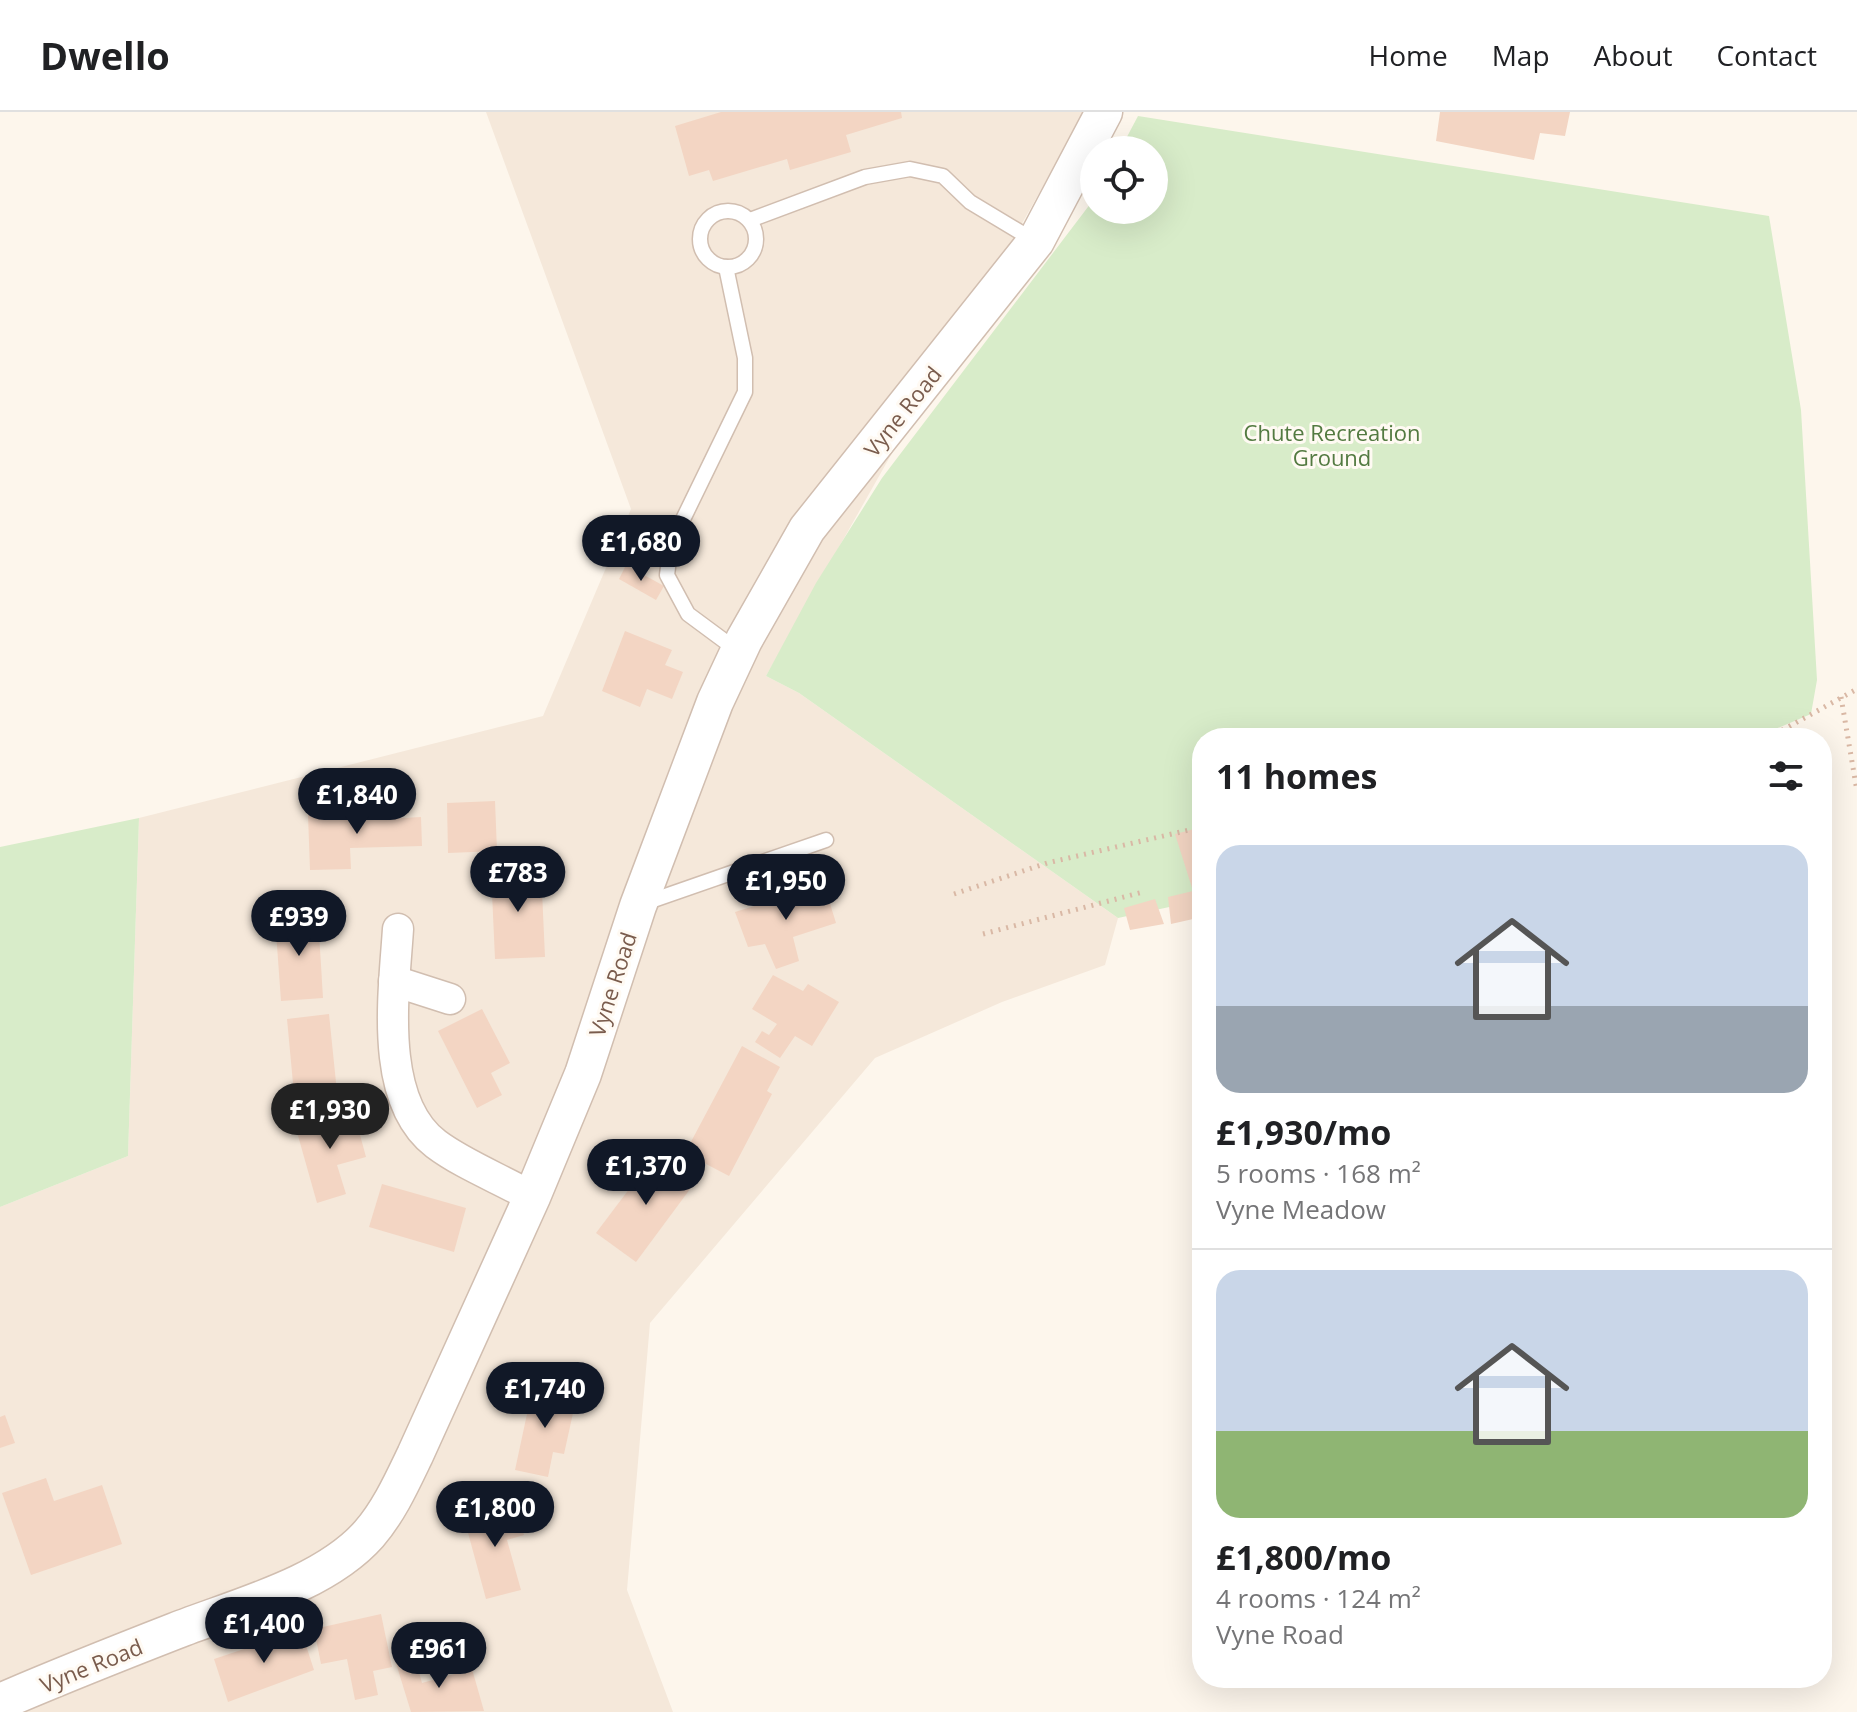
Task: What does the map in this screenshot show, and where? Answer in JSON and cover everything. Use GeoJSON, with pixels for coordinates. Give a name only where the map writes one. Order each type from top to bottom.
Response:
{"type":"FeatureCollection","features":[{"type":"Feature","properties":{"kind":"street","name":"Vyne Road"},"geometry":{"type":"LineString","coordinates":[[0,1702],[165,1635],[257,1602],[317,1572],[369,1535],[401,1483],[532,1197],[583,1074],[638,906],[709,716],[738,652],[807,529],[1036,241],[1104,112]]}},
{"type":"Feature","properties":{"kind":"street"},"geometry":{"type":"LineString","coordinates":[[398,929],[391,1033],[404,1102],[434,1143],[532,1197]]}},
{"type":"Feature","properties":{"kind":"street"},"geometry":{"type":"LineString","coordinates":[[394,981],[450,999]]}},
{"type":"Feature","properties":{"kind":"lane"},"geometry":{"type":"LineString","coordinates":[[750,220],[865,177],[910,169],[943,176],[970,202],[1036,241]]}},
{"type":"Feature","properties":{"kind":"lane"},"geometry":{"type":"LineString","coordinates":[[726,210],[743,214],[750,220],[757,237],[755,247],[744,262],[726,267],[716,264],[703,251],[701,232],[710,217],[726,210]]}},
{"type":"Feature","properties":{"kind":"lane"},"geometry":{"type":"LineString","coordinates":[[726,267],[745,358],[745,392],[671,544],[667,575],[688,614],[738,652]]}},
{"type":"Feature","properties":{"kind":"lane"},"geometry":{"type":"LineString","coordinates":[[638,906],[826,840]]}},
{"type":"Feature","properties":{"kind":"path"},"geometry":{"type":"LineString","coordinates":[[1786,728],[1857,689]]}},
{"type":"Feature","properties":{"kind":"path"},"geometry":{"type":"LineString","coordinates":[[1841,697],[1857,791]]}},
{"type":"Feature","properties":{"kind":"path"},"geometry":{"type":"LineString","coordinates":[[954,894],[1047,863],[1192,829]]}},
{"type":"Feature","properties":{"kind":"path"},"geometry":{"type":"LineString","coordinates":[[983,934],[1143,892]]}},
{"type":"Feature","properties":{"kind":"shaded area"},"geometry":{"type":"Polygon","coordinates":[[[486,112],[1085,112],[766,676],[799,693],[1118,918],[1105,965],[1002,1002],[875,1058],[650,1323],[627,1590],[673,1712],[0,1712],[0,1207],[128,1156],[139,818],[543,716],[631,509],[486,112]]]}},
{"type":"Feature","properties":{"kind":"green space","name":"Chute Recreation Ground"},"geometry":{"type":"Polygon","coordinates":[[[1138,116],[1769,216],[1801,410],[1817,680],[1811,714],[1778,728],[1192,728],[1192,902],[1118,918],[799,693],[766,676],[816,583],[882,478],[1080,217],[1080,224],[1168,224],[1168,136],[1127,136],[1138,116]]]}},
{"type":"Feature","properties":{"kind":"green space"},"geometry":{"type":"Polygon","coordinates":[[[139,818],[128,1156],[0,1207],[0,847],[139,818]]]}},
{"type":"Feature","properties":{"kind":"building"},"geometry":{"type":"Polygon","coordinates":[[[721,112],[901,112],[902,118],[846,135],[851,152],[790,170],[787,159],[713,181],[709,170],[689,176],[675,126],[721,112]]]}},
{"type":"Feature","properties":{"kind":"building"},"geometry":{"type":"Polygon","coordinates":[[[1440,112],[1570,112],[1565,136],[1540,133],[1534,160],[1436,141],[1440,112]]]}},
{"type":"Feature","properties":{"kind":"building"},"geometry":{"type":"Polygon","coordinates":[[[626,565],[664,586],[656,600],[619,579],[626,565]]]}},
{"type":"Feature","properties":{"kind":"building"},"geometry":{"type":"Polygon","coordinates":[[[625,631],[672,650],[665,665],[683,672],[672,699],[647,689],[640,707],[602,691],[625,631]]]}},
{"type":"Feature","properties":{"kind":"building"},"geometry":{"type":"Polygon","coordinates":[[[495,801],[497,851],[448,853],[447,803],[495,801]]]}},
{"type":"Feature","properties":{"kind":"building"},"geometry":{"type":"Polygon","coordinates":[[[386,812],[386,819],[421,817],[422,846],[350,848],[351,869],[310,870],[308,815],[386,812]]]}},
{"type":"Feature","properties":{"kind":"building"},"geometry":{"type":"Polygon","coordinates":[[[1192,830],[1192,888],[1175,834],[1192,830]]]}},
{"type":"Feature","properties":{"kind":"building"},"geometry":{"type":"Polygon","coordinates":[[[541,869],[545,957],[495,959],[491,871],[541,869]]]}},
{"type":"Feature","properties":{"kind":"building"},"geometry":{"type":"Polygon","coordinates":[[[824,884],[836,923],[793,937],[799,961],[776,969],[765,944],[748,947],[735,912],[824,884]]]}},
{"type":"Feature","properties":{"kind":"building"},"geometry":{"type":"Polygon","coordinates":[[[1192,891],[1192,919],[1171,924],[1168,897],[1192,891]]]}},
{"type":"Feature","properties":{"kind":"building"},"geometry":{"type":"Polygon","coordinates":[[[1155,899],[1164,924],[1130,930],[1124,908],[1155,899]]]}},
{"type":"Feature","properties":{"kind":"building"},"geometry":{"type":"Polygon","coordinates":[[[318,916],[323,998],[281,1001],[275,918],[318,916]]]}},
{"type":"Feature","properties":{"kind":"building"},"geometry":{"type":"Polygon","coordinates":[[[773,975],[803,991],[808,984],[839,1002],[812,1046],[795,1036],[780,1058],[755,1042],[762,1031],[769,1035],[777,1024],[752,1009],[773,975]]]}},
{"type":"Feature","properties":{"kind":"building"},"geometry":{"type":"Polygon","coordinates":[[[482,1009],[510,1063],[491,1073],[502,1095],[477,1108],[438,1031],[482,1009]]]}},
{"type":"Feature","properties":{"kind":"building"},"geometry":{"type":"Polygon","coordinates":[[[329,1014],[338,1102],[303,1105],[302,1092],[294,1094],[287,1019],[329,1014]]]}},
{"type":"Feature","properties":{"kind":"building"},"geometry":{"type":"Polygon","coordinates":[[[742,1046],[780,1067],[767,1091],[772,1094],[729,1176],[685,1153],[742,1046]]]}},
{"type":"Feature","properties":{"kind":"building"},"geometry":{"type":"Polygon","coordinates":[[[353,1109],[366,1157],[337,1165],[346,1194],[317,1203],[295,1125],[353,1109]]]}},
{"type":"Feature","properties":{"kind":"building"},"geometry":{"type":"Polygon","coordinates":[[[657,1152],[696,1181],[636,1262],[596,1233],[657,1152]]]}},
{"type":"Feature","properties":{"kind":"building"},"geometry":{"type":"Polygon","coordinates":[[[382,1184],[466,1208],[454,1252],[369,1227],[382,1184]]]}},
{"type":"Feature","properties":{"kind":"building"},"geometry":{"type":"Polygon","coordinates":[[[533,1386],[577,1395],[564,1454],[553,1452],[548,1477],[515,1470],[533,1386]]]}},
{"type":"Feature","properties":{"kind":"building"},"geometry":{"type":"Polygon","coordinates":[[[5,1415],[15,1443],[0,1448],[0,1417],[5,1415]]]}},
{"type":"Feature","properties":{"kind":"building"},"geometry":{"type":"Polygon","coordinates":[[[46,1478],[54,1501],[102,1485],[122,1544],[31,1575],[2,1493],[46,1478]]]}},
{"type":"Feature","properties":{"kind":"building"},"geometry":{"type":"Polygon","coordinates":[[[516,1504],[524,1535],[507,1540],[521,1590],[486,1599],[464,1518],[516,1504]]]}},
{"type":"Feature","properties":{"kind":"building"},"geometry":{"type":"Polygon","coordinates":[[[381,1614],[392,1667],[373,1671],[378,1695],[355,1700],[347,1659],[321,1664],[314,1629],[381,1614]]]}},
{"type":"Feature","properties":{"kind":"building"},"geometry":{"type":"Polygon","coordinates":[[[301,1630],[314,1670],[228,1702],[214,1659],[301,1630]]]}},
{"type":"Feature","properties":{"kind":"building"},"geometry":{"type":"Polygon","coordinates":[[[414,1654],[422,1683],[472,1669],[484,1711],[411,1712],[395,1660],[414,1654]]]}}]}
